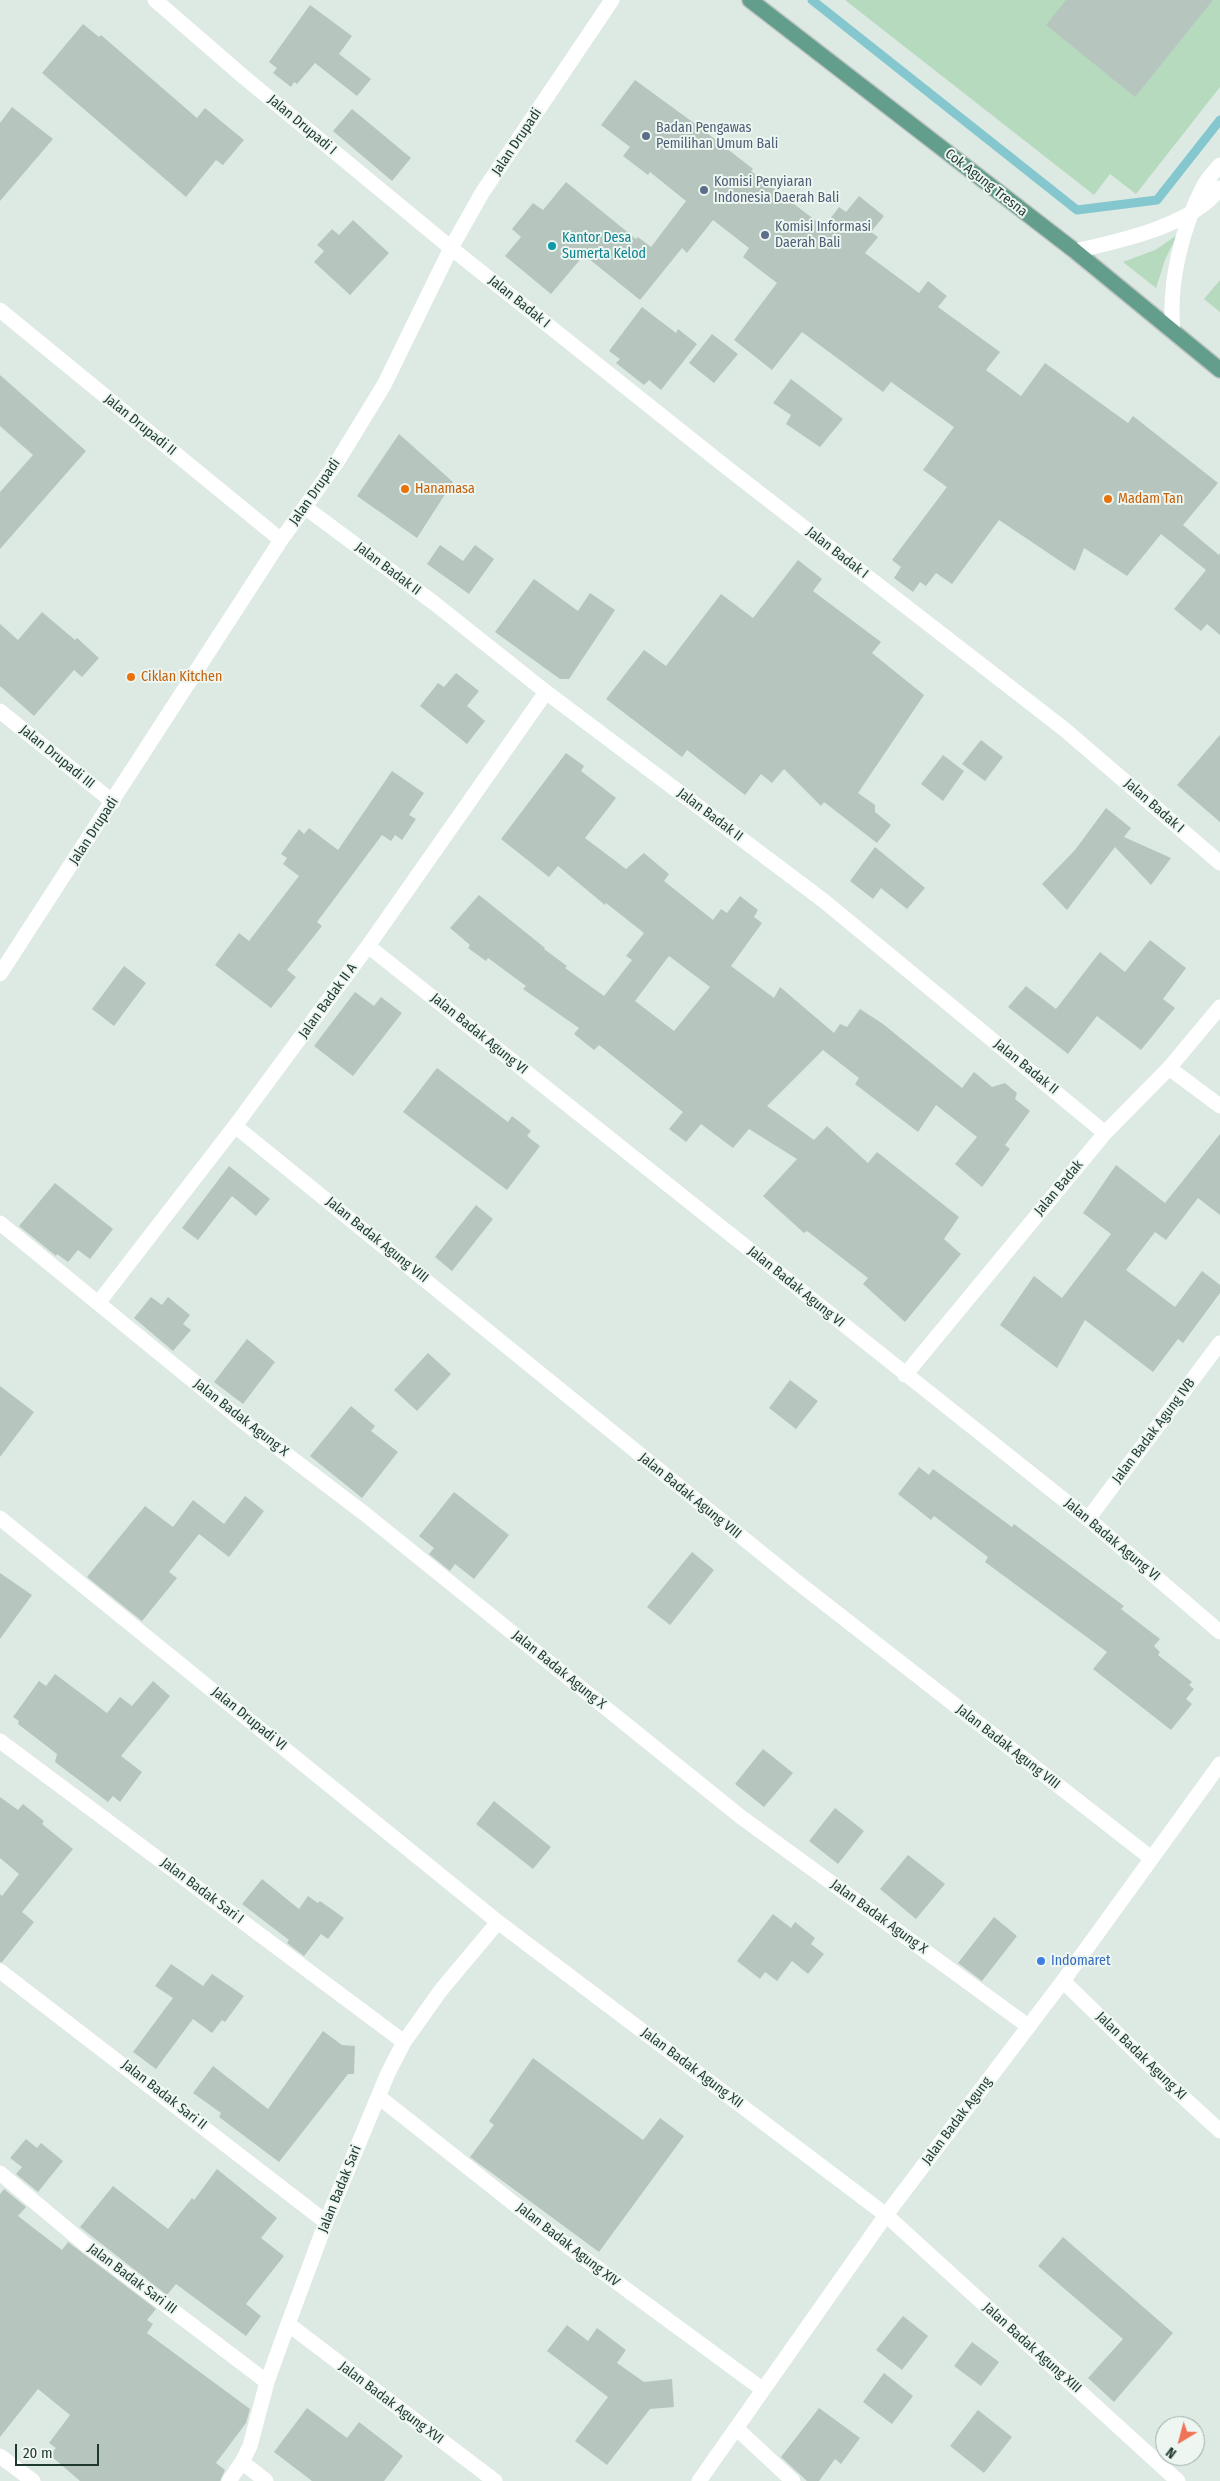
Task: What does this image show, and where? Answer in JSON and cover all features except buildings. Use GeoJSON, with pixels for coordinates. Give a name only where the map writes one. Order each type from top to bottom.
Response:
{"type":"FeatureCollection","features":[{"type":"Feature","properties":{"kind":"main road","name":"Cok Agung Tresna"},"geometry":{"type":"LineString","coordinates":[[750,0],[1075,251],[1220,370]]}},
{"type":"Feature","properties":{"kind":"street","name":"Jalan Drupadi I"},"geometry":{"type":"LineString","coordinates":[[155,0],[245,78],[451,248]]}},
{"type":"Feature","properties":{"kind":"street","name":"Jalan Drupadi"},"geometry":{"type":"LineString","coordinates":[[0,974],[281,540],[306,508],[337,462],[384,384],[451,248],[482,193],[612,0]]}},
{"type":"Feature","properties":{"kind":"street"},"geometry":{"type":"LineString","coordinates":[[1173,330],[1170,305],[1174,277],[1193,211],[1204,185],[1220,165]]}},
{"type":"Feature","properties":{"kind":"street"},"geometry":{"type":"LineString","coordinates":[[1075,251],[1138,235],[1193,211],[1220,188]]}},
{"type":"Feature","properties":{"kind":"street","name":"Jalan Badak I"},"geometry":{"type":"LineString","coordinates":[[451,248],[734,473],[1064,730],[1220,863]]}},
{"type":"Feature","properties":{"kind":"street","name":"Jalan Drupadi II"},"geometry":{"type":"LineString","coordinates":[[0,310],[281,540]]}},
{"type":"Feature","properties":{"kind":"street","name":"Jalan Badak II"},"geometry":{"type":"LineString","coordinates":[[306,508],[434,603],[546,692],[824,901],[1105,1133]]}},
{"type":"Feature","properties":{"kind":"street","name":"Jalan Badak II A"},"geometry":{"type":"LineString","coordinates":[[99,1302],[235,1126],[368,946],[546,692]]}},
{"type":"Feature","properties":{"kind":"street","name":"Jalan Drupadi III"},"geometry":{"type":"LineString","coordinates":[[0,712],[113,802]]}},
{"type":"Feature","properties":{"kind":"street","name":"Jalan Badak Agung VI"},"geometry":{"type":"LineString","coordinates":[[368,946],[1088,1519],[1220,1632]]}},
{"type":"Feature","properties":{"kind":"street","name":"Jalan Badak"},"geometry":{"type":"LineString","coordinates":[[905,1375],[1105,1133],[1169,1068],[1220,1007]]}},
{"type":"Feature","properties":{"kind":"street"},"geometry":{"type":"LineString","coordinates":[[1169,1068],[1220,1106]]}},
{"type":"Feature","properties":{"kind":"street","name":"Jalan Badak Agung VIII"},"geometry":{"type":"LineString","coordinates":[[235,1126],[796,1581],[1151,1858]]}},
{"type":"Feature","properties":{"kind":"street","name":"Jalan Badak Agung X"},"geometry":{"type":"LineString","coordinates":[[0,1223],[240,1419],[373,1520],[741,1817],[1028,2026]]}},
{"type":"Feature","properties":{"kind":"street","name":"Jalan Badak Agung IVB"},"geometry":{"type":"LineString","coordinates":[[1088,1519],[1220,1343]]}},
{"type":"Feature","properties":{"kind":"street","name":"Jalan Drupadi VI"},"geometry":{"type":"LineString","coordinates":[[0,1518],[498,1922]]}},
{"type":"Feature","properties":{"kind":"street","name":"Jalan Badak Sari I"},"geometry":{"type":"LineString","coordinates":[[0,1741],[404,2042]]}},
{"type":"Feature","properties":{"kind":"street","name":"Jalan Badak Agung"},"geometry":{"type":"LineString","coordinates":[[699,2481],[886,2215],[1063,1981],[1151,1858],[1218,1770]]}},
{"type":"Feature","properties":{"kind":"street","name":"Jalan Badak Sari"},"geometry":{"type":"LineString","coordinates":[[229,2481],[250,2446],[267,2382],[326,2222],[404,2042],[441,1990],[498,1922]]}},
{"type":"Feature","properties":{"kind":"street","name":"Jalan Badak Agung XII"},"geometry":{"type":"LineString","coordinates":[[498,1922],[886,2215]]}},
{"type":"Feature","properties":{"kind":"street","name":"Jalan Badak Sari II"},"geometry":{"type":"LineString","coordinates":[[0,1970],[326,2222]]}},
{"type":"Feature","properties":{"kind":"street","name":"Jalan Badak Agung XI"},"geometry":{"type":"LineString","coordinates":[[1063,1981],[1170,2086],[1220,2131]]}},
{"type":"Feature","properties":{"kind":"street","name":"Jalan Badak Agung XIV"},"geometry":{"type":"LineString","coordinates":[[379,2097],[570,2248],[762,2389]]}},
{"type":"Feature","properties":{"kind":"street","name":"Jalan Badak Sari III"},"geometry":{"type":"LineString","coordinates":[[0,2173],[85,2244],[267,2382]]}},
{"type":"Feature","properties":{"kind":"street","name":"Jalan Badak Agung XIII"},"geometry":{"type":"LineString","coordinates":[[886,2215],[1178,2481]]}},
{"type":"Feature","properties":{"kind":"street","name":"Jalan Badak Agung XVI"},"geometry":{"type":"LineString","coordinates":[[288,2324],[495,2481]]}},
{"type":"Feature","properties":{"kind":"street"},"geometry":{"type":"LineString","coordinates":[[736,2428],[793,2481]]}},
{"type":"Feature","properties":{"kind":"street"},"geometry":{"type":"LineString","coordinates":[[0,2456],[33,2481]]}},
{"type":"Feature","properties":{"kind":"street"},"geometry":{"type":"LineString","coordinates":[[242,2462],[266,2481]]}},
{"type":"Feature","properties":{"kind":"green space"},"geometry":{"type":"Polygon","coordinates":[[[845,0],[1220,0],[1220,87],[1136,194],[1110,174],[1094,195],[845,0]]]}},
{"type":"Feature","properties":{"kind":"green space"},"geometry":{"type":"Polygon","coordinates":[[[1177,235],[1165,260],[1156,288],[1123,262],[1155,250],[1177,235]]]}},
{"type":"Feature","properties":{"kind":"green space"},"geometry":{"type":"Polygon","coordinates":[[[1220,280],[1220,312],[1204,299],[1220,280]]]}},
{"type":"Feature","properties":{"kind":"waterway"},"geometry":{"type":"LineString","coordinates":[[812,0],[1077,210],[1157,200],[1220,120]]}},
{"type":"Feature","properties":{"kind":"place","name":"Badan Pengawas Pemilihan Umum Bali"},"geometry":{"type":"Point","coordinates":[646,136]}},
{"type":"Feature","properties":{"kind":"place","name":"Komisi Penyiaran Indonesia Daerah Bali"},"geometry":{"type":"Point","coordinates":[704,190]}},
{"type":"Feature","properties":{"kind":"place","name":"Komisi Informasi Daerah Bali"},"geometry":{"type":"Point","coordinates":[765,235]}},
{"type":"Feature","properties":{"kind":"place","name":"Kantor Desa Sumerta Kelod"},"geometry":{"type":"Point","coordinates":[552,246]}},
{"type":"Feature","properties":{"kind":"place","name":"Hanamasa"},"geometry":{"type":"Point","coordinates":[405,489]}},
{"type":"Feature","properties":{"kind":"place","name":"Madam Tan"},"geometry":{"type":"Point","coordinates":[1108,499]}},
{"type":"Feature","properties":{"kind":"place","name":"Ciklan Kitchen"},"geometry":{"type":"Point","coordinates":[131,677]}},
{"type":"Feature","properties":{"kind":"place","name":"Indomaret"},"geometry":{"type":"Point","coordinates":[1041,1961]}}]}
